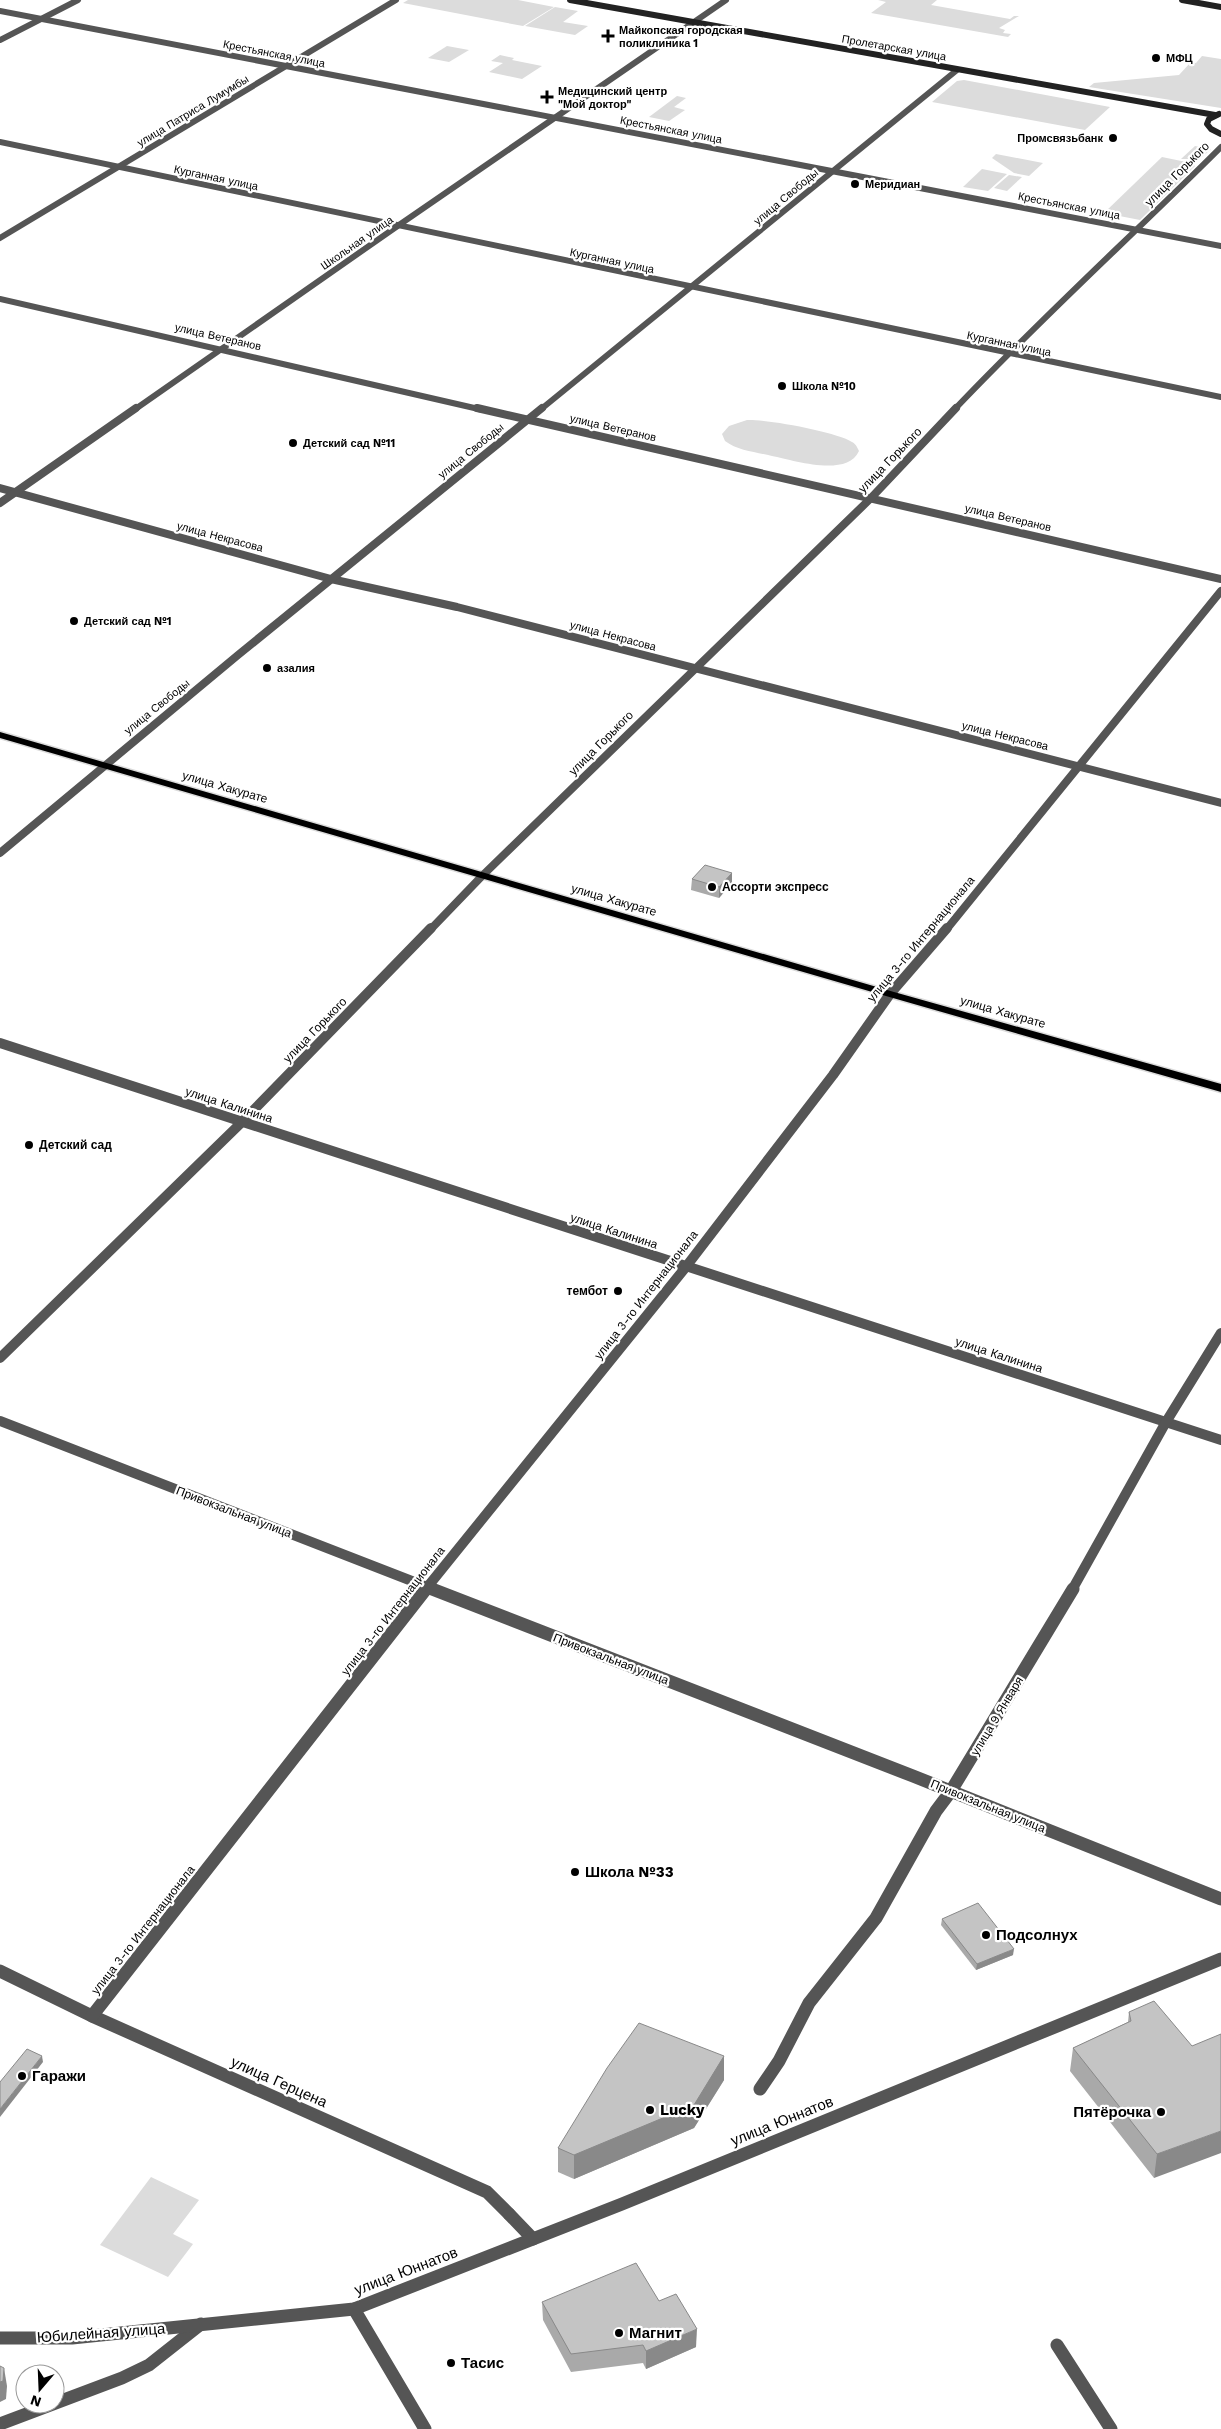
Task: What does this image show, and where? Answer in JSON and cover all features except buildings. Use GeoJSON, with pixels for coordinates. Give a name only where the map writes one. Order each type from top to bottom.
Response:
{"type":"FeatureCollection","features":[{"type":"Feature","properties":{"kind":"main road","name":"Пролетарская улица"},"geometry":{"type":"LineString","coordinates":[[570,0],[1218,115]]}},
{"type":"Feature","properties":{"kind":"main road"},"geometry":{"type":"LineString","coordinates":[[1182,0],[1221,7]]}},
{"type":"Feature","properties":{"kind":"main road"},"geometry":{"type":"LineString","coordinates":[[1218,115],[1209,120],[1207,124],[1211,129],[1221,134]]}},
{"type":"Feature","properties":{"kind":"main road","name":"улица Хакурате"},"geometry":{"type":"LineString","coordinates":[[0,735],[890,994],[1221,1088]]}},
{"type":"Feature","properties":{"kind":"street"},"geometry":{"type":"LineString","coordinates":[[0,40],[78,0]]}},
{"type":"Feature","properties":{"kind":"street","name":"улица Патриса Лумумбы"},"geometry":{"type":"LineString","coordinates":[[0,238],[396,0]]}},
{"type":"Feature","properties":{"kind":"street","name":"Школьная улица"},"geometry":{"type":"LineString","coordinates":[[0,503],[726,0]]}},
{"type":"Feature","properties":{"kind":"street","name":"Крестьянская улица"},"geometry":{"type":"LineString","coordinates":[[0,11],[554,118],[836,170],[1221,246]]}},
{"type":"Feature","properties":{"kind":"street","name":"улица Свободы"},"geometry":{"type":"LineString","coordinates":[[0,852],[330,579],[692,288],[958,70]]}},
{"type":"Feature","properties":{"kind":"street","name":"Курганная улица"},"geometry":{"type":"LineString","coordinates":[[0,142],[1007,354],[1221,397]]}},
{"type":"Feature","properties":{"kind":"street","name":"улица Горького"},"geometry":{"type":"LineString","coordinates":[[0,1358],[242,1122],[482,876],[871,498],[1007,354],[1138,230],[1221,147]]}},
{"type":"Feature","properties":{"kind":"street","name":"улица Ветеранов"},"geometry":{"type":"LineString","coordinates":[[0,299],[1221,579]]}},
{"type":"Feature","properties":{"kind":"street","name":"улица Некрасова"},"geometry":{"type":"LineString","coordinates":[[0,488],[330,579],[457,607],[1221,803]]}},
{"type":"Feature","properties":{"kind":"street","name":"улица 3-го Интернационала"},"geometry":{"type":"LineString","coordinates":[[92,2016],[428,1588],[685,1268],[827,1083],[890,994],[977,893],[1081,767],[1221,591]]}},
{"type":"Feature","properties":{"kind":"street","name":"улица Калинина"},"geometry":{"type":"LineString","coordinates":[[0,1043],[685,1268],[1221,1440]]}},
{"type":"Feature","properties":{"kind":"street","name":"улица 9 Января"},"geometry":{"type":"LineString","coordinates":[[760,2089],[779,2061],[809,2003],[876,1918],[936,1811],[951,1791],[1057,1618],[1166,1422],[1221,1333]]}},
{"type":"Feature","properties":{"kind":"street","name":"Привокзальная улица"},"geometry":{"type":"LineString","coordinates":[[0,1421],[951,1791],[1221,1899]]}},
{"type":"Feature","properties":{"kind":"street","name":"улица Юннатов"},"geometry":{"type":"LineString","coordinates":[[354,2309],[533,2239],[1221,1959]]}},
{"type":"Feature","properties":{"kind":"street","name":"улица Герцена"},"geometry":{"type":"LineString","coordinates":[[0,1971],[92,2016],[487,2192],[533,2239]]}},
{"type":"Feature","properties":{"kind":"street"},"geometry":{"type":"LineString","coordinates":[[354,2309],[425,2429]]}},
{"type":"Feature","properties":{"kind":"street","name":"Юбилейная улица"},"geometry":{"type":"LineString","coordinates":[[0,2338],[72,2338],[354,2309]]}},
{"type":"Feature","properties":{"kind":"street","name":"Юбилейная улица"},"geometry":{"type":"LineString","coordinates":[[0,2424],[122,2378],[149,2365],[201,2324]]}},
{"type":"Feature","properties":{"kind":"street"},"geometry":{"type":"LineString","coordinates":[[1057,2345],[1111,2429]]}},
{"type":"Feature","properties":{"kind":"shaded area"},"geometry":{"type":"Polygon","coordinates":[[[408,0],[518,0],[554,7],[523,26],[403,3],[408,0]]]}},
{"type":"Feature","properties":{"kind":"shaded area"},"geometry":{"type":"Polygon","coordinates":[[[878,0],[937,0],[931,5],[1010,19],[1014,16],[1019,16],[999,28],[1005,30],[1003,33],[1011,34],[1008,37],[871,13],[886,2],[878,0]]]}},
{"type":"Feature","properties":{"kind":"shaded area"},"geometry":{"type":"Polygon","coordinates":[[[555,7],[578,11],[563,22],[588,26],[575,35],[525,26],[555,7]]]}},
{"type":"Feature","properties":{"kind":"shaded area"},"geometry":{"type":"Polygon","coordinates":[[[447,46],[469,50],[449,62],[428,58],[447,46]]]}},
{"type":"Feature","properties":{"kind":"shaded area"},"geometry":{"type":"Polygon","coordinates":[[[500,55],[514,58],[512,60],[542,66],[522,79],[489,72],[503,63],[491,61],[500,55]]]}},
{"type":"Feature","properties":{"kind":"shaded area"},"geometry":{"type":"Polygon","coordinates":[[[1202,56],[1221,59],[1221,108],[1089,87],[1094,83],[1179,75],[1191,62],[1196,63],[1202,56]]]}},
{"type":"Feature","properties":{"kind":"shaded area"},"geometry":{"type":"Polygon","coordinates":[[[964,80],[1110,107],[1085,130],[932,102],[957,81],[964,80]]]}},
{"type":"Feature","properties":{"kind":"shaded area"},"geometry":{"type":"Polygon","coordinates":[[[677,96],[686,98],[674,107],[685,110],[669,121],[649,117],[677,96]]]}},
{"type":"Feature","properties":{"kind":"shaded area"},"geometry":{"type":"Polygon","coordinates":[[[1195,146],[1211,149],[1200,159],[1181,159],[1195,146]]]}},
{"type":"Feature","properties":{"kind":"shaded area"},"geometry":{"type":"Polygon","coordinates":[[[996,154],[1043,163],[1029,176],[1014,173],[992,158],[996,154]]]}},
{"type":"Feature","properties":{"kind":"shaded area"},"geometry":{"type":"Polygon","coordinates":[[[1162,157],[1191,163],[1195,166],[1140,220],[1104,213],[1162,157]]]}},
{"type":"Feature","properties":{"kind":"shaded area"},"geometry":{"type":"Polygon","coordinates":[[[982,169],[1007,174],[988,191],[963,187],[982,169]]]}},
{"type":"Feature","properties":{"kind":"shaded area"},"geometry":{"type":"Polygon","coordinates":[[[1009,175],[1022,177],[1007,191],[994,188],[1009,175]]]}},
{"type":"Feature","properties":{"kind":"shaded area"},"geometry":{"type":"Polygon","coordinates":[[[747,420],[785,424],[832,434],[853,443],[859,451],[853,459],[843,464],[832,466],[793,461],[748,451],[725,441],[722,434],[729,426],[747,420]]]}},
{"type":"Feature","properties":{"kind":"shaded area"},"geometry":{"type":"Polygon","coordinates":[[[151,2177],[199,2200],[173,2234],[193,2244],[168,2277],[100,2245],[151,2177]]]}},
{"type":"Feature","properties":{"kind":"place","name":"Майкопская городская поликлиника 1"},"geometry":{"type":"Point","coordinates":[608,36]}},
{"type":"Feature","properties":{"kind":"place","name":"МФЦ"},"geometry":{"type":"Point","coordinates":[1156,58]}},
{"type":"Feature","properties":{"kind":"place","name":"Медицинский центр \"Мой доктор\""},"geometry":{"type":"Point","coordinates":[547,97]}},
{"type":"Feature","properties":{"kind":"place","name":"Промсвязьбанк"},"geometry":{"type":"Point","coordinates":[1113,138]}},
{"type":"Feature","properties":{"kind":"place","name":"Меридиан"},"geometry":{"type":"Point","coordinates":[855,184]}},
{"type":"Feature","properties":{"kind":"place","name":"Школа №10"},"geometry":{"type":"Point","coordinates":[782,386]}},
{"type":"Feature","properties":{"kind":"place","name":"Детский сад №11"},"geometry":{"type":"Point","coordinates":[293,443]}},
{"type":"Feature","properties":{"kind":"place","name":"Детский сад №1"},"geometry":{"type":"Point","coordinates":[74,621]}},
{"type":"Feature","properties":{"kind":"place","name":"азалия"},"geometry":{"type":"Point","coordinates":[267,668]}},
{"type":"Feature","properties":{"kind":"place","name":"Ассорти экспресс"},"geometry":{"type":"Point","coordinates":[712,887]}},
{"type":"Feature","properties":{"kind":"place","name":"Детский сад"},"geometry":{"type":"Point","coordinates":[29,1145]}},
{"type":"Feature","properties":{"kind":"place","name":"тембот"},"geometry":{"type":"Point","coordinates":[618,1291]}},
{"type":"Feature","properties":{"kind":"place","name":"Школа №33"},"geometry":{"type":"Point","coordinates":[575,1872]}},
{"type":"Feature","properties":{"kind":"place","name":"Подсолнух"},"geometry":{"type":"Point","coordinates":[986,1935]}},
{"type":"Feature","properties":{"kind":"place","name":"Гаражи"},"geometry":{"type":"Point","coordinates":[22,2076]}},
{"type":"Feature","properties":{"kind":"place","name":"Lucky"},"geometry":{"type":"Point","coordinates":[650,2110]}},
{"type":"Feature","properties":{"kind":"place","name":"Пятёрочка"},"geometry":{"type":"Point","coordinates":[1161,2112]}},
{"type":"Feature","properties":{"kind":"place","name":"Магнит"},"geometry":{"type":"Point","coordinates":[619,2333]}},
{"type":"Feature","properties":{"kind":"place","name":"Тасис"},"geometry":{"type":"Point","coordinates":[451,2363]}}]}
